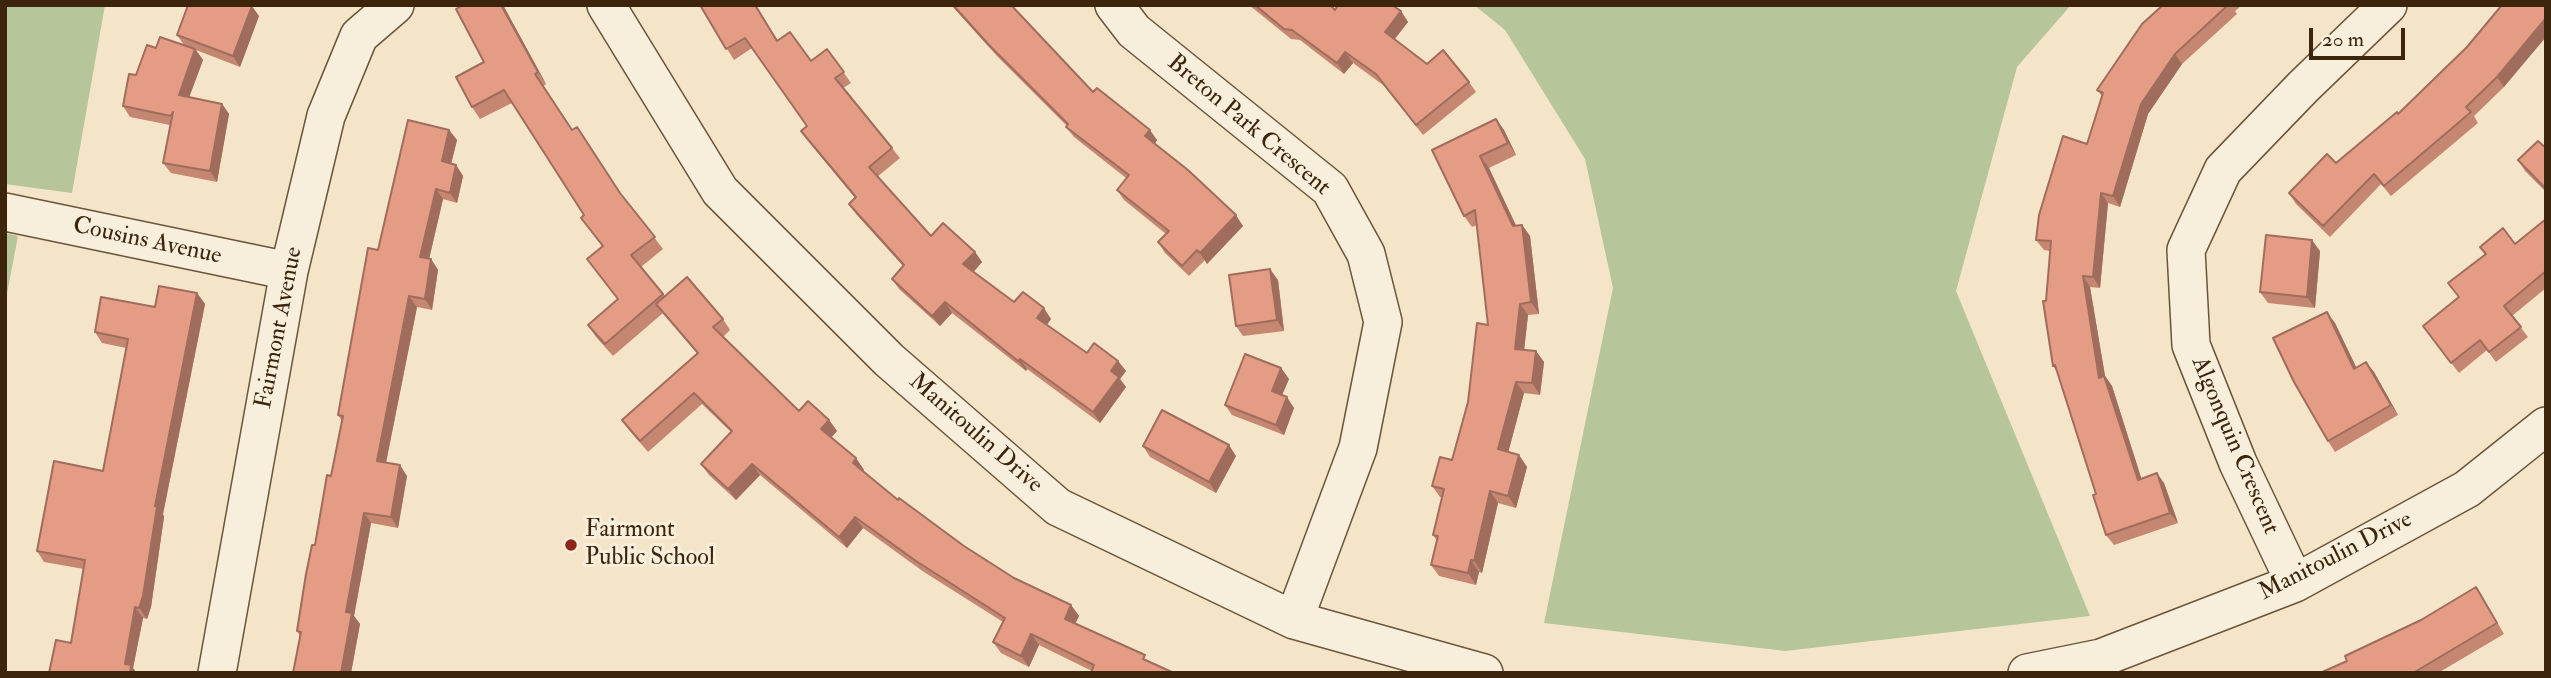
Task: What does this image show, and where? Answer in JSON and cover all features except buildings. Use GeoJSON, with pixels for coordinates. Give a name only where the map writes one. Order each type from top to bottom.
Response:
{"type":"FeatureCollection","features":[{"type":"Feature","properties":{"kind":"street","name":"Fairmont Avenue"},"geometry":{"type":"LineString","coordinates":[[217,673],[289,271],[326,116],[359,36],[395,5]]}},
{"type":"Feature","properties":{"kind":"street","name":"Manitoulin Drive"},"geometry":{"type":"LineString","coordinates":[[606,5],[720,191],[889,360],[1058,506],[1294,620],[1485,673]]}},
{"type":"Feature","properties":{"kind":"street","name":"Breton Park Crescent"},"geometry":{"type":"LineString","coordinates":[[1114,5],[1134,31],[1330,188],[1366,254],[1383,321],[1381,334],[1358,448],[1294,620]]}},
{"type":"Feature","properties":{"kind":"street","name":"Algonquin Crescent"},"geometry":{"type":"LineString","coordinates":[[2295,583],[2238,463],[2190,345],[2186,250],[2223,170],[2303,87],[2388,5]]}},
{"type":"Feature","properties":{"kind":"street","name":"Cousins Avenue"},"geometry":{"type":"LineString","coordinates":[[5,212],[289,271]]}},
{"type":"Feature","properties":{"kind":"street","name":"Manitoulin Drive"},"geometry":{"type":"LineString","coordinates":[[2027,673],[2101,658],[2295,583],[2467,489],[2546,426]]}},
{"type":"Feature","properties":{"kind":"green space"},"geometry":{"type":"Polygon","coordinates":[[[5,5],[105,5],[72,193],[5,184],[5,5]]]}},
{"type":"Feature","properties":{"kind":"green space"},"geometry":{"type":"Polygon","coordinates":[[[1474,5],[2071,5],[2017,67],[1956,291],[2090,616],[1785,651],[1544,623],[1613,288],[1585,159],[1505,30],[1474,5]]]}},
{"type":"Feature","properties":{"kind":"green space"},"geometry":{"type":"Polygon","coordinates":[[[5,233],[18,236],[5,304],[5,233]]]}},
{"type":"Feature","properties":{"kind":"place","name":"Fairmont Public School"},"geometry":{"type":"Point","coordinates":[571,545]}}]}
